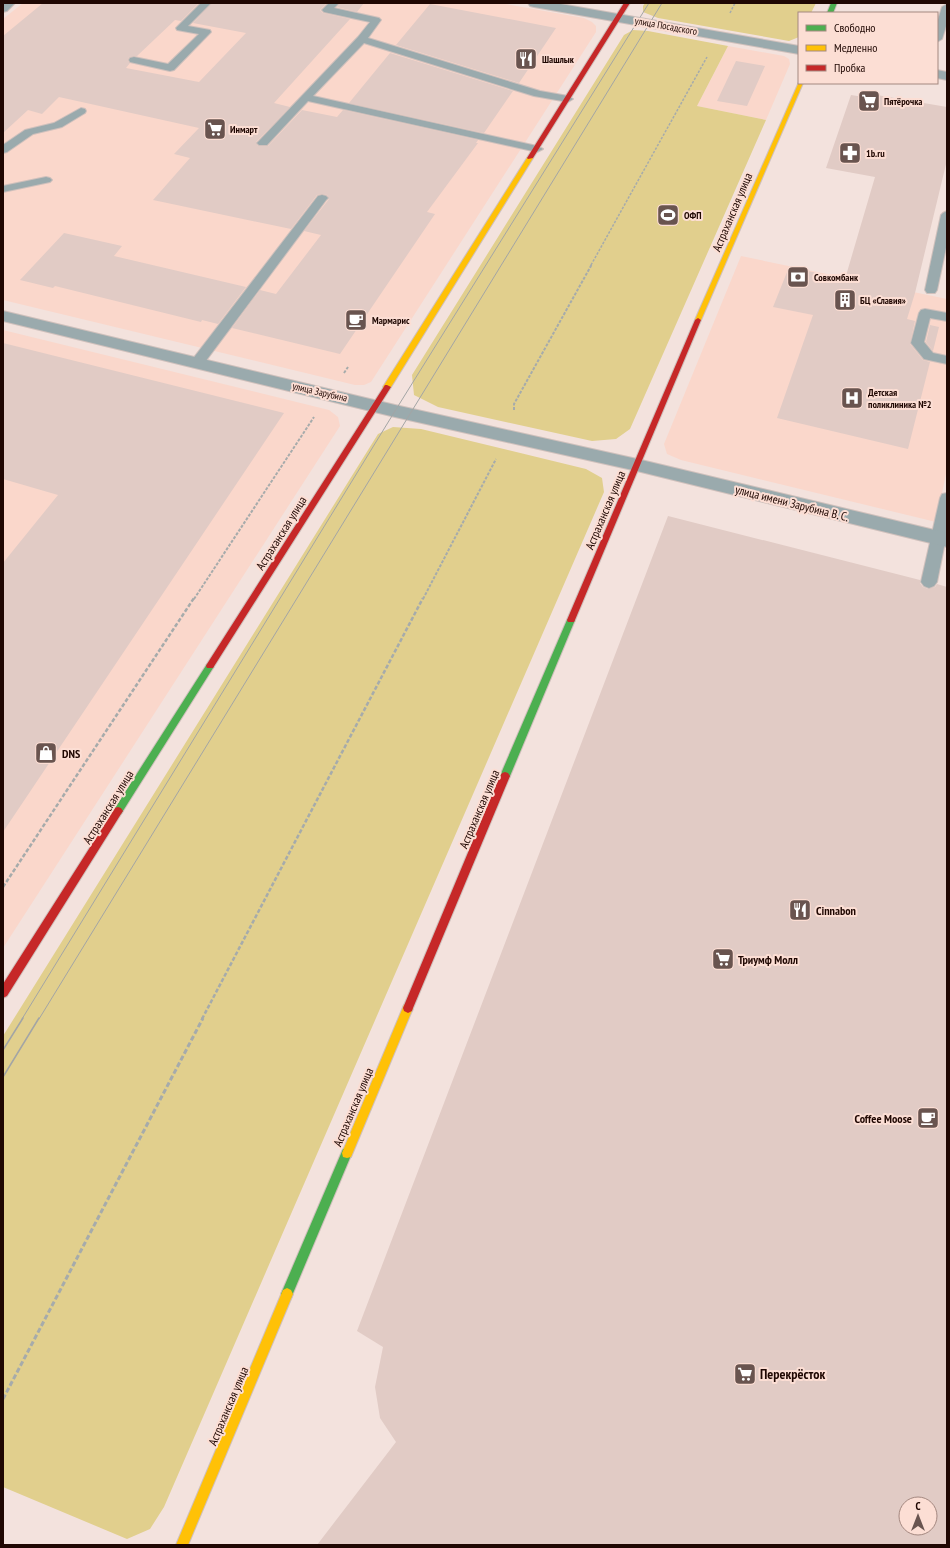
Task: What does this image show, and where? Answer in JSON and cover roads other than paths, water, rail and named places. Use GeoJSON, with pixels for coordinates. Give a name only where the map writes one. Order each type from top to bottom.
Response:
{"type":"FeatureCollection","features":[{"type":"Feature","properties":{"kind":"main road","name":"Астраханская улица"},"geometry":{"type":"LineString","coordinates":[[3,993],[537,149],[627,3]]}},
{"type":"Feature","properties":{"kind":"main road","name":"Астраханская улица"},"geometry":{"type":"LineString","coordinates":[[182,1545],[667,392],[800,84]]}},
{"type":"Feature","properties":{"kind":"street"},"geometry":{"type":"LineString","coordinates":[[3,8],[9,3]]}},
{"type":"Feature","properties":{"kind":"street","name":"улица Посадского"},"geometry":{"type":"LineString","coordinates":[[534,3],[798,50]]}},
{"type":"Feature","properties":{"kind":"street","name":"улица Зарубина"},"geometry":{"type":"LineString","coordinates":[[3,316],[375,406],[637,465]]}},
{"type":"Feature","properties":{"kind":"street","name":"улица имени Зарубина В. С."},"geometry":{"type":"LineString","coordinates":[[637,465],[943,539]]}},
{"type":"Feature","properties":{"kind":"lane"},"geometry":{"type":"LineString","coordinates":[[134,60],[170,68],[206,32],[181,28],[206,3]]}},
{"type":"Feature","properties":{"kind":"lane"},"geometry":{"type":"LineString","coordinates":[[263,143],[362,39],[376,20],[327,10],[334,3]]}},
{"type":"Feature","properties":{"kind":"lane"},"geometry":{"type":"LineString","coordinates":[[938,36],[947,7]]}},
{"type":"Feature","properties":{"kind":"lane"},"geometry":{"type":"LineString","coordinates":[[362,39],[538,94],[568,99]]}},
{"type":"Feature","properties":{"kind":"lane"},"geometry":{"type":"LineString","coordinates":[[307,98],[537,149]]}},
{"type":"Feature","properties":{"kind":"lane"},"geometry":{"type":"LineString","coordinates":[[3,150],[29,132],[58,125],[81,111]]}},
{"type":"Feature","properties":{"kind":"lane"},"geometry":{"type":"LineString","coordinates":[[3,190],[46,180]]}},
{"type":"Feature","properties":{"kind":"lane"},"geometry":{"type":"LineString","coordinates":[[197,363],[322,198]]}},
{"type":"Feature","properties":{"kind":"lane"},"geometry":{"type":"LineString","coordinates":[[931,290],[946,220]]}},
{"type":"Feature","properties":{"kind":"lane"},"geometry":{"type":"LineString","coordinates":[[947,317],[926,313],[917,343],[929,356],[947,360]]}},
{"type":"Feature","properties":{"kind":"lane"},"geometry":{"type":"LineString","coordinates":[[929,582],[943,539],[947,498]]}},
{"type":"Feature","properties":{"kind":"tram line"},"geometry":{"type":"LineString","coordinates":[[22,1019],[395,411],[649,3]]}},
{"type":"Feature","properties":{"kind":"tram line"},"geometry":{"type":"LineString","coordinates":[[39,1019],[662,3]]}},
{"type":"Feature","properties":{"kind":"tram line"},"geometry":{"type":"LineString","coordinates":[[3,1050],[23,1018]]}},
{"type":"Feature","properties":{"kind":"tram line"},"geometry":{"type":"LineString","coordinates":[[3,1077],[39,1018]]}},
{"type":"Feature","properties":{"kind":"place","name":"Шашлык"},"geometry":{"type":"Point","coordinates":[526,59]}},
{"type":"Feature","properties":{"kind":"place","name":"Пятёрочка"},"geometry":{"type":"Point","coordinates":[869,101]}},
{"type":"Feature","properties":{"kind":"place","name":"Инмарт"},"geometry":{"type":"Point","coordinates":[215,129]}},
{"type":"Feature","properties":{"kind":"place","name":"1b.ru"},"geometry":{"type":"Point","coordinates":[850,153]}},
{"type":"Feature","properties":{"kind":"place","name":"ОФП"},"geometry":{"type":"Point","coordinates":[668,215]}},
{"type":"Feature","properties":{"kind":"place","name":"Совкомбанк"},"geometry":{"type":"Point","coordinates":[798,277]}},
{"type":"Feature","properties":{"kind":"place","name":"БЦ «Славия»"},"geometry":{"type":"Point","coordinates":[845,300]}},
{"type":"Feature","properties":{"kind":"place","name":"Мармарис"},"geometry":{"type":"Point","coordinates":[356,320]}},
{"type":"Feature","properties":{"kind":"place","name":"Детская поликлиника №2"},"geometry":{"type":"Point","coordinates":[852,398]}},
{"type":"Feature","properties":{"kind":"place","name":"DNS"},"geometry":{"type":"Point","coordinates":[46,753]}},
{"type":"Feature","properties":{"kind":"place","name":"Cinnabon"},"geometry":{"type":"Point","coordinates":[800,910]}},
{"type":"Feature","properties":{"kind":"place","name":"Триумф Молл"},"geometry":{"type":"Point","coordinates":[723,959]}},
{"type":"Feature","properties":{"kind":"place","name":"Coffee Moose"},"geometry":{"type":"Point","coordinates":[928,1118]}},
{"type":"Feature","properties":{"kind":"place","name":"Перекрёсток"},"geometry":{"type":"Point","coordinates":[745,1374]}}]}
